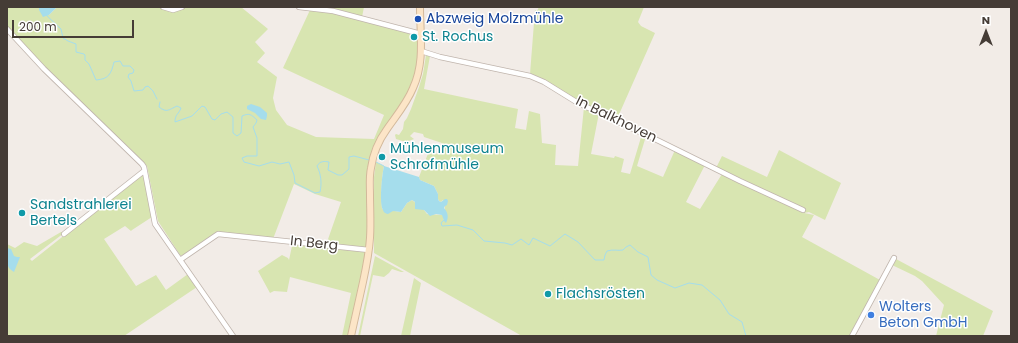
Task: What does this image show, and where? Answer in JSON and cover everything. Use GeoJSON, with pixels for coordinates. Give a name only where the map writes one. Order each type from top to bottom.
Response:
{"type":"FeatureCollection","features":[{"type":"Feature","properties":{"kind":"main road"},"geometry":{"type":"LineString","coordinates":[[351,336],[369,250],[371,224],[371,168],[374,155],[380,141],[406,101],[415,84],[419,70],[421,51],[420,7]]}},
{"type":"Feature","properties":{"kind":"street"},"geometry":{"type":"LineString","coordinates":[[163,7],[173,10],[182,7]]}},
{"type":"Feature","properties":{"kind":"street"},"geometry":{"type":"LineString","coordinates":[[299,7],[333,11],[421,34]]}},
{"type":"Feature","properties":{"kind":"street"},"geometry":{"type":"LineString","coordinates":[[7,29],[44,69],[142,164],[155,224],[233,336]]}},
{"type":"Feature","properties":{"kind":"street","name":"In Balkhoven"},"geometry":{"type":"LineString","coordinates":[[421,51],[440,57],[530,76],[544,82],[578,103],[803,210]]}},
{"type":"Feature","properties":{"kind":"street"},"geometry":{"type":"LineString","coordinates":[[64,234],[144,171]]}},
{"type":"Feature","properties":{"kind":"street","name":"In Berg"},"geometry":{"type":"LineString","coordinates":[[180,260],[218,234],[369,250]]}},
{"type":"Feature","properties":{"kind":"street"},"geometry":{"type":"LineString","coordinates":[[852,336],[894,258]]}},
{"type":"Feature","properties":{"kind":"green space"},"geometry":{"type":"Polygon","coordinates":[[[7,7],[39,7],[39,10],[49,15],[57,7],[159,7],[175,12],[185,7],[241,7],[268,29],[255,42],[265,53],[257,62],[277,77],[273,98],[276,110],[287,125],[316,137],[374,139],[384,115],[283,68],[310,10],[333,12],[418,37],[419,59],[414,83],[372,153],[367,248],[326,245],[341,202],[315,194],[294,184],[273,239],[218,232],[183,256],[180,255],[158,221],[147,166],[20,42],[7,27],[7,7]]]}},
{"type":"Feature","properties":{"kind":"green space"},"geometry":{"type":"Polygon","coordinates":[[[317,7],[364,7],[362,17],[317,7]]]}},
{"type":"Feature","properties":{"kind":"green space"},"geometry":{"type":"Polygon","coordinates":[[[539,7],[644,7],[638,22],[641,26],[655,33],[617,119],[580,102],[530,74],[535,10],[537,11],[539,7]]]}},
{"type":"Feature","properties":{"kind":"green space"},"geometry":{"type":"Polygon","coordinates":[[[426,55],[430,56],[424,89],[518,109],[515,128],[526,130],[529,111],[540,114],[542,143],[556,145],[555,165],[578,166],[584,107],[599,113],[591,154],[614,158],[615,156],[624,159],[621,172],[630,174],[642,134],[646,136],[637,166],[663,177],[675,150],[705,165],[686,202],[700,209],[722,174],[715,170],[722,156],[767,177],[779,150],[841,183],[825,220],[809,212],[804,213],[814,215],[802,237],[880,280],[849,336],[522,336],[374,253],[374,177],[376,162],[384,166],[382,177],[382,209],[401,212],[407,203],[412,200],[427,214],[443,215],[444,221],[445,205],[443,200],[441,202],[439,201],[438,194],[434,186],[420,180],[419,177],[429,151],[437,154],[442,143],[424,137],[423,134],[414,132],[410,136],[414,139],[406,142],[396,139],[395,135],[399,135],[403,129],[404,122],[411,109],[423,74],[426,55]]]}},
{"type":"Feature","properties":{"kind":"green space"},"geometry":{"type":"Polygon","coordinates":[[[140,175],[144,178],[152,217],[131,231],[125,226],[104,239],[136,286],[156,275],[166,290],[188,274],[197,287],[124,336],[7,336],[7,244],[15,248],[24,242],[37,246],[61,232],[64,233],[30,259],[32,261],[140,175]]]}},
{"type":"Feature","properties":{"kind":"green space"},"geometry":{"type":"Polygon","coordinates":[[[295,243],[366,252],[349,336],[342,336],[351,293],[290,277],[287,292],[274,291],[270,293],[258,271],[282,255],[289,260],[292,246],[295,243]]]}},
{"type":"Feature","properties":{"kind":"green space"},"geometry":{"type":"Polygon","coordinates":[[[375,256],[404,272],[392,269],[384,277],[373,275],[360,336],[358,336],[375,256]]]}},
{"type":"Feature","properties":{"kind":"green space"},"geometry":{"type":"Polygon","coordinates":[[[896,259],[993,311],[983,336],[936,336],[944,305],[922,281],[892,265],[896,259]]]}},
{"type":"Feature","properties":{"kind":"green space"},"geometry":{"type":"Polygon","coordinates":[[[414,278],[421,283],[410,336],[401,336],[414,278]]]}},
{"type":"Feature","properties":{"kind":"water"},"geometry":{"type":"Polygon","coordinates":[[[39,7],[57,7],[49,15],[43,17],[39,7]]]}},
{"type":"Feature","properties":{"kind":"water"},"geometry":{"type":"Polygon","coordinates":[[[251,104],[260,107],[267,113],[266,120],[261,119],[255,113],[247,109],[247,106],[251,104]]]}},
{"type":"Feature","properties":{"kind":"water"},"geometry":{"type":"Polygon","coordinates":[[[384,166],[419,177],[420,180],[434,186],[438,194],[439,201],[441,202],[447,199],[448,201],[444,208],[448,215],[446,223],[442,215],[436,214],[430,216],[424,210],[415,209],[415,202],[412,200],[407,203],[401,212],[393,211],[388,214],[384,212],[381,195],[384,166]]]}},
{"type":"Feature","properties":{"kind":"water"},"geometry":{"type":"Polygon","coordinates":[[[7,248],[11,249],[14,256],[20,257],[14,272],[7,264],[7,248]]]}},
{"type":"Feature","properties":{"kind":"waterway"},"geometry":{"type":"LineString","coordinates":[[46,15],[61,29],[63,38],[76,44],[76,52],[85,55],[85,60],[89,64],[96,80],[107,77],[112,70],[114,62],[120,61],[123,66],[130,66],[134,70],[128,77],[134,91],[143,90],[148,86],[153,91],[157,99]]}},
{"type":"Feature","properties":{"kind":"waterway"},"geometry":{"type":"LineString","coordinates":[[160,102],[159,107],[164,110],[177,106],[181,108],[175,122],[192,116],[202,106],[205,107],[212,119],[215,120],[221,114],[227,112],[233,117],[233,133],[237,136],[241,133],[242,116],[248,114],[251,115],[257,120],[253,127],[257,138],[257,156],[247,156],[242,158],[244,162],[259,166],[272,162],[280,164],[289,162],[294,175],[295,183],[315,193],[320,192],[321,179],[317,166],[321,162],[329,162],[328,170],[338,175],[342,175],[349,169],[349,157],[354,156],[369,160]]}},
{"type":"Feature","properties":{"kind":"waterway"},"geometry":{"type":"LineString","coordinates":[[376,162],[385,168]]}},
{"type":"Feature","properties":{"kind":"waterway"},"geometry":{"type":"LineString","coordinates":[[444,220],[441,223],[442,226],[457,225],[473,230],[484,241],[512,245],[521,239],[529,245],[533,238],[550,246],[565,234],[578,242],[595,260],[604,260],[607,251],[623,250],[630,245],[638,252],[648,257],[651,275],[657,280],[675,288],[689,283],[702,285],[720,300],[729,314],[742,322],[746,336]]}},
{"type":"Feature","properties":{"kind":"place","name":"Abzweig Molzmühle"},"geometry":{"type":"Point","coordinates":[418,19]}},
{"type":"Feature","properties":{"kind":"place","name":"St. Rochus"},"geometry":{"type":"Point","coordinates":[414,37]}},
{"type":"Feature","properties":{"kind":"place","name":"Mühlenmuseum Schrofmühle"},"geometry":{"type":"Point","coordinates":[382,157]}},
{"type":"Feature","properties":{"kind":"place","name":"Sandstrahlerei Bertels"},"geometry":{"type":"Point","coordinates":[22,213]}},
{"type":"Feature","properties":{"kind":"place","name":"Flachsrösten"},"geometry":{"type":"Point","coordinates":[548,294]}},
{"type":"Feature","properties":{"kind":"place","name":"Wolters Beton GmbH"},"geometry":{"type":"Point","coordinates":[871,315]}}]}
